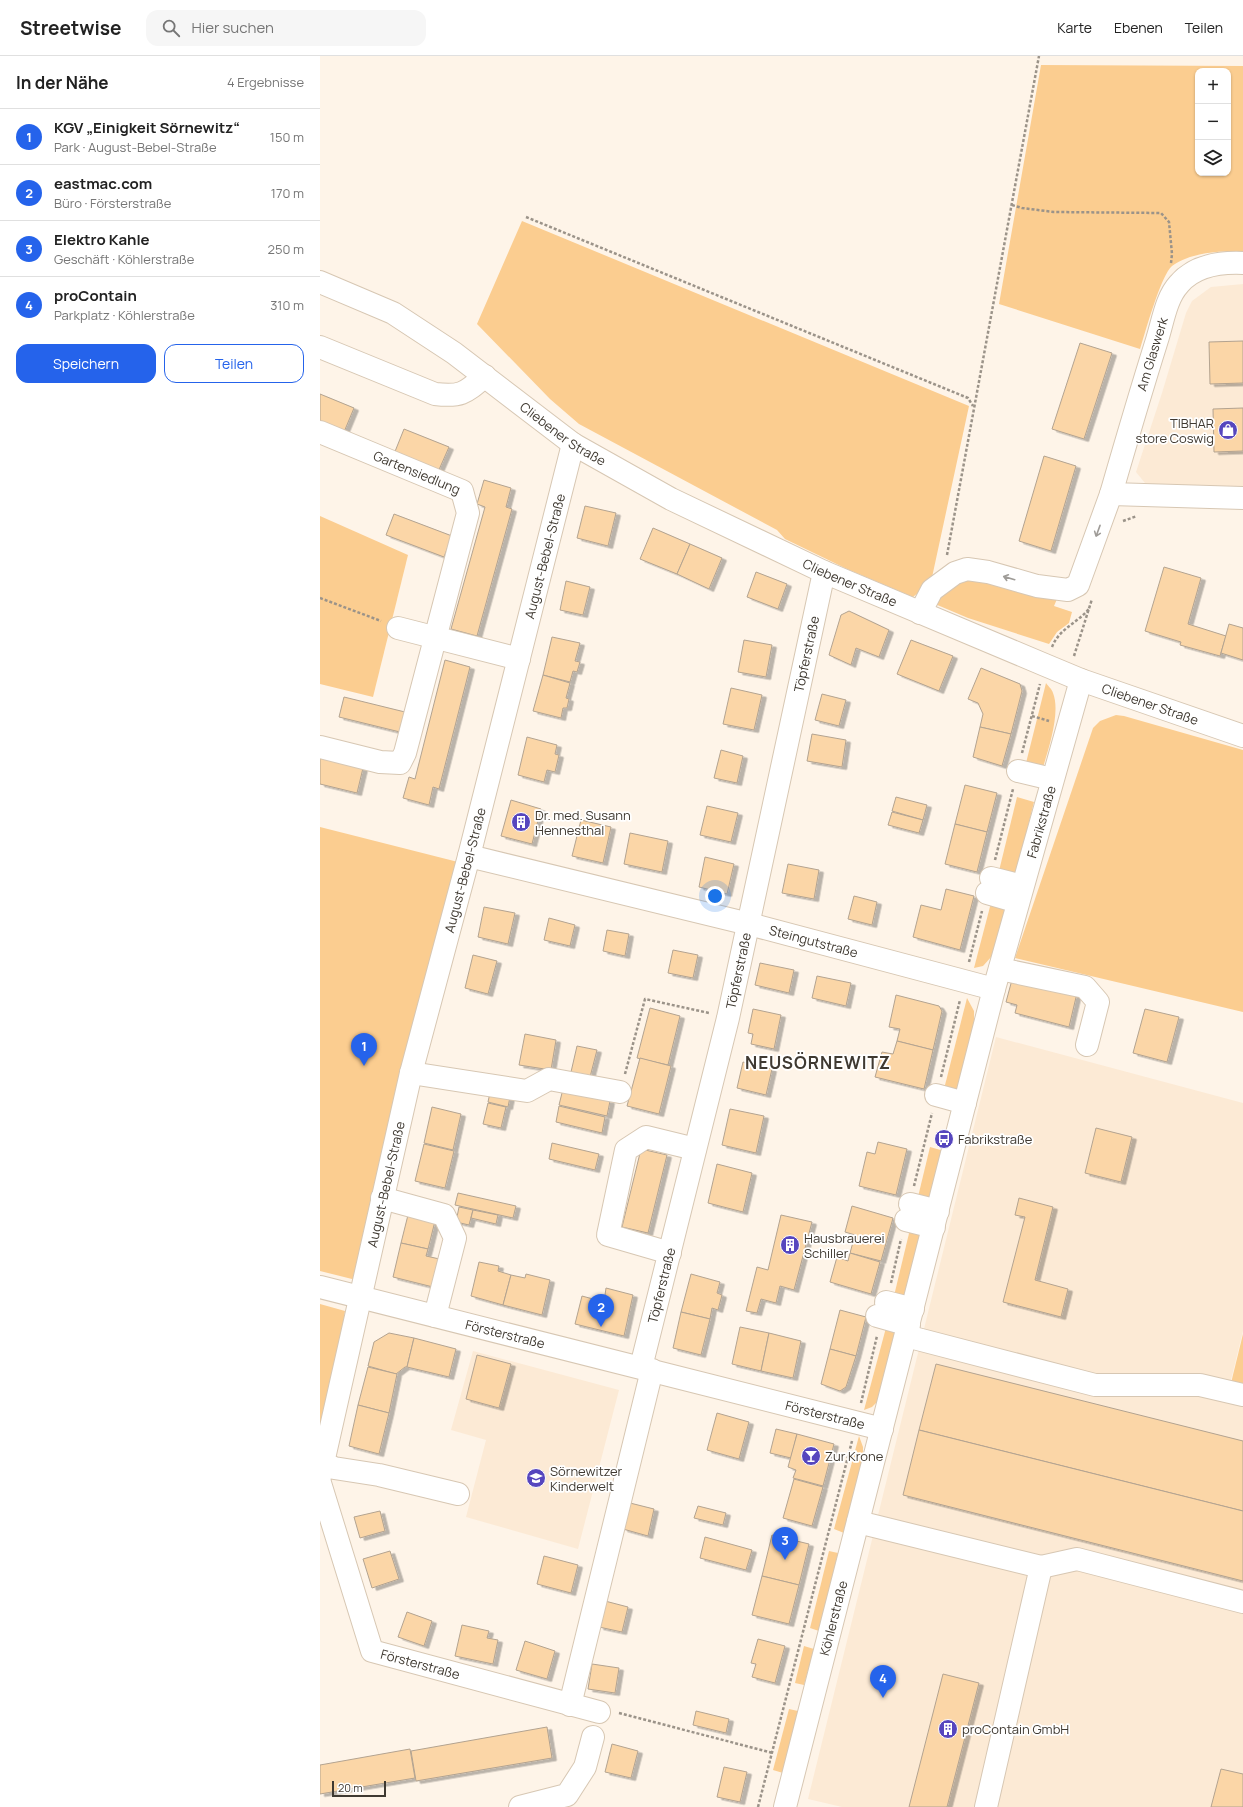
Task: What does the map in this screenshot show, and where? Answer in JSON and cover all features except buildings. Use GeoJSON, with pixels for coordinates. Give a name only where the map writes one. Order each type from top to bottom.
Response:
{"type":"FeatureCollection","features":[{"type":"Feature","properties":{"kind":"street","name":"Am Glaswerk"},"geometry":{"type":"LineString","coordinates":[[920,613],[932,590],[946,579],[967,569],[988,572],[1038,586],[1068,590],[1078,585],[1111,494],[1144,379],[1170,297],[1179,284],[1190,274],[1200,269],[1222,263],[1243,263]]}},
{"type":"Feature","properties":{"kind":"street","name":"Cliebener Straße"},"geometry":{"type":"LineString","coordinates":[[320,282],[393,313],[454,353],[537,418],[573,444],[671,499],[824,572],[1081,680],[1243,736]]}},
{"type":"Feature","properties":{"kind":"street"},"geometry":{"type":"LineString","coordinates":[[320,347],[435,394],[453,396],[467,391],[485,376]]}},
{"type":"Feature","properties":{"kind":"street","name":"Gartensiedlung"},"geometry":{"type":"LineString","coordinates":[[320,432],[462,490],[468,512],[405,753],[400,763],[380,762],[320,747]]}},
{"type":"Feature","properties":{"kind":"street","name":"August-Bebel-Straße"},"geometry":{"type":"LineString","coordinates":[[360,1297],[411,1074],[469,856],[573,444]]}},
{"type":"Feature","properties":{"kind":"street"},"geometry":{"type":"LineString","coordinates":[[1111,494],[1243,498]]}},
{"type":"Feature","properties":{"kind":"street","name":"Töpferstraße"},"geometry":{"type":"LineString","coordinates":[[646,1369],[670,1253],[728,1018],[749,924],[824,572]]}},
{"type":"Feature","properties":{"kind":"street"},"geometry":{"type":"LineString","coordinates":[[398,628],[519,659]]}},
{"type":"Feature","properties":{"kind":"street","name":"Fabrikstraße"},"geometry":{"type":"LineString","coordinates":[[882,1429],[994,989],[1081,680]]}},
{"type":"Feature","properties":{"kind":"street"},"geometry":{"type":"LineString","coordinates":[[1018,771],[1052,779]]}},
{"type":"Feature","properties":{"kind":"street","name":"Steingutstraße"},"geometry":{"type":"LineString","coordinates":[[469,856],[749,924],[994,989]]}},
{"type":"Feature","properties":{"kind":"street"},"geometry":{"type":"LineString","coordinates":[[989,885],[1020,894]]}},
{"type":"Feature","properties":{"kind":"street"},"geometry":{"type":"LineString","coordinates":[[1000,969],[1085,987],[1098,1002],[1087,1045]]}},
{"type":"Feature","properties":{"kind":"street"},"geometry":{"type":"LineString","coordinates":[[411,1074],[527,1091],[549,1079],[620,1092]]}},
{"type":"Feature","properties":{"kind":"street"},"geometry":{"type":"LineString","coordinates":[[936,1095],[965,1103]]}},
{"type":"Feature","properties":{"kind":"street"},"geometry":{"type":"LineString","coordinates":[[670,1253],[608,1235],[626,1150],[646,1137],[695,1149]]}},
{"type":"Feature","properties":{"kind":"street"},"geometry":{"type":"LineString","coordinates":[[382,1198],[444,1215],[455,1238],[435,1316]]}},
{"type":"Feature","properties":{"kind":"street"},"geometry":{"type":"LineString","coordinates":[[908,1212],[936,1219]]}},
{"type":"Feature","properties":{"kind":"street","name":"Försterstraße"},"geometry":{"type":"LineString","coordinates":[[320,1287],[882,1429]]}},
{"type":"Feature","properties":{"kind":"street","name":"Försterstraße"},"geometry":{"type":"LineString","coordinates":[[360,1297],[321,1474],[372,1651],[598,1712]]}},
{"type":"Feature","properties":{"kind":"street"},"geometry":{"type":"LineString","coordinates":[[882,1312],[909,1323],[1095,1385],[1200,1385],[1243,1395]]}},
{"type":"Feature","properties":{"kind":"street"},"geometry":{"type":"LineString","coordinates":[[570,1705],[646,1369]]}},
{"type":"Feature","properties":{"kind":"street","name":"Köhlerstraße"},"geometry":{"type":"LineString","coordinates":[[785,1807],[882,1429]]}},
{"type":"Feature","properties":{"kind":"street"},"geometry":{"type":"LineString","coordinates":[[321,1474],[334,1468],[379,1475],[458,1494]]}},
{"type":"Feature","properties":{"kind":"street"},"geometry":{"type":"LineString","coordinates":[[858,1522],[1041,1567],[1077,1559],[1243,1602]]}},
{"type":"Feature","properties":{"kind":"street"},"geometry":{"type":"LineString","coordinates":[[986,1807],[1041,1567]]}},
{"type":"Feature","properties":{"kind":"street"},"geometry":{"type":"LineString","coordinates":[[520,1807],[567,1795],[585,1767],[593,1737]]}},
{"type":"Feature","properties":{"kind":"path"},"geometry":{"type":"LineString","coordinates":[[946,579],[946,559],[1039,56]]}},
{"type":"Feature","properties":{"kind":"path"},"geometry":{"type":"LineString","coordinates":[[1012,205],[1022,208],[1054,212],[1161,213],[1169,222],[1172,254],[1170,268]]}},
{"type":"Feature","properties":{"kind":"path"},"geometry":{"type":"LineString","coordinates":[[526,217],[968,398],[974,406]]}},
{"type":"Feature","properties":{"kind":"path"},"geometry":{"type":"LineString","coordinates":[[1121,523],[1127,518],[1140,515]]}},
{"type":"Feature","properties":{"kind":"path"},"geometry":{"type":"LineString","coordinates":[[1066,654],[1074,656],[1093,595]]}},
{"type":"Feature","properties":{"kind":"path"},"geometry":{"type":"LineString","coordinates":[[320,598],[371,616],[398,628]]}},
{"type":"Feature","properties":{"kind":"path"},"geometry":{"type":"LineString","coordinates":[[758,1807],[856,1423],[964,982],[1045,665],[1054,641],[1060,632],[1076,622],[1089,609]]}},
{"type":"Feature","properties":{"kind":"path"},"geometry":{"type":"LineString","coordinates":[[620,1092],[645,999],[728,1018]]}},
{"type":"Feature","properties":{"kind":"path"},"geometry":{"type":"LineString","coordinates":[[598,1712],[610,1711],[773,1753]]}},
{"type":"Feature","properties":{"kind":"shaded area"},"geometry":{"type":"Polygon","coordinates":[[[1041,65],[1243,66],[1243,251],[1206,253],[1180,261],[1172,266],[1158,292],[1140,349],[999,304],[1041,65]]]}},
{"type":"Feature","properties":{"kind":"shaded area"},"geometry":{"type":"Polygon","coordinates":[[[522,221],[969,406],[931,582],[913,597],[847,569],[785,539],[777,530],[579,424],[550,399],[477,324],[522,221]]]}},
{"type":"Feature","properties":{"kind":"shaded area"},"geometry":{"type":"Polygon","coordinates":[[[1243,284],[1243,496],[1162,487],[1145,483],[1136,472],[1186,313],[1192,301],[1211,287],[1243,284]]]}},
{"type":"Feature","properties":{"kind":"shaded area"},"geometry":{"type":"Polygon","coordinates":[[[320,516],[408,555],[373,697],[320,684],[320,516]]]}},
{"type":"Feature","properties":{"kind":"shaded area"},"geometry":{"type":"Polygon","coordinates":[[[968,576],[1057,599],[1054,606],[1072,612],[1069,623],[1057,632],[1049,644],[968,618],[935,604],[939,594],[968,576]]]}},
{"type":"Feature","properties":{"kind":"shaded area"},"geometry":{"type":"Polygon","coordinates":[[[1046,683],[1053,693],[1056,711],[1053,732],[1042,771],[1025,767],[1046,683]]]}},
{"type":"Feature","properties":{"kind":"shaded area"},"geometry":{"type":"Polygon","coordinates":[[[1116,715],[1243,750],[1243,1012],[1015,958],[1093,728],[1100,721],[1116,715]]]}},
{"type":"Feature","properties":{"kind":"shaded area"},"geometry":{"type":"Polygon","coordinates":[[[1017,797],[1034,802],[1015,879],[998,875],[1017,797]]]}},
{"type":"Feature","properties":{"kind":"shaded area"},"geometry":{"type":"Polygon","coordinates":[[[320,827],[458,862],[356,1280],[320,1271],[320,827]]]}},
{"type":"Feature","properties":{"kind":"shaded area"},"geometry":{"type":"Polygon","coordinates":[[[992,899],[1008,903],[992,956],[983,966],[974,968],[992,899]]]}},
{"type":"Feature","properties":{"kind":"shaded area"},"geometry":{"type":"Polygon","coordinates":[[[967,998],[974,1011],[974,1030],[957,1097],[943,1093],[967,998]]]}},
{"type":"Feature","properties":{"kind":"shaded area"},"geometry":{"type":"Polygon","coordinates":[[[996,1037],[1243,1103],[1243,1331],[1230,1384],[1243,1387],[1243,1807],[842,1807],[808,1799],[996,1037]]]}},
{"type":"Feature","properties":{"kind":"shaded area"},"geometry":{"type":"Polygon","coordinates":[[[930,1147],[944,1151],[930,1204],[917,1201],[930,1147]]]}},
{"type":"Feature","properties":{"kind":"shaded area"},"geometry":{"type":"Polygon","coordinates":[[[911,1225],[923,1228],[905,1303],[893,1300],[911,1225]]]}},
{"type":"Feature","properties":{"kind":"shaded area"},"geometry":{"type":"Polygon","coordinates":[[[320,1304],[345,1311],[337,1367],[320,1447],[320,1304]]]}},
{"type":"Feature","properties":{"kind":"shaded area"},"geometry":{"type":"Polygon","coordinates":[[[887,1324],[899,1326],[878,1401],[872,1407],[864,1410],[887,1324]]]}},
{"type":"Feature","properties":{"kind":"shaded area"},"geometry":{"type":"Polygon","coordinates":[[[1243,1334],[1243,1386],[1231,1383],[1243,1334]]]}},
{"type":"Feature","properties":{"kind":"shaded area","name":"Sörnewitzer Kinderwelt"},"geometry":{"type":"Polygon","coordinates":[[[473,1351],[619,1390],[578,1549],[466,1517],[486,1440],[451,1430],[473,1351]]]}},
{"type":"Feature","properties":{"kind":"shaded area"},"geometry":{"type":"Polygon","coordinates":[[[859,1436],[863,1447],[863,1458],[844,1533],[834,1529],[859,1436]]]}},
{"type":"Feature","properties":{"kind":"shaded area"},"geometry":{"type":"Polygon","coordinates":[[[829,1551],[838,1553],[819,1631],[810,1628],[829,1551]]]}},
{"type":"Feature","properties":{"kind":"shaded area"},"geometry":{"type":"Polygon","coordinates":[[[804,1646],[814,1649],[804,1685],[795,1683],[804,1646]]]}},
{"type":"Feature","properties":{"kind":"shaded area"},"geometry":{"type":"Polygon","coordinates":[[[789,1709],[798,1711],[783,1773],[773,1770],[789,1709]]]}},
{"type":"Feature","properties":{"kind":"place","name":"TIBHAR store Coswig"},"geometry":{"type":"Point","coordinates":[1228,430]}},
{"type":"Feature","properties":{"kind":"place","name":"Dr. med. Susann Hennesthal"},"geometry":{"type":"Point","coordinates":[521,822]}},
{"type":"Feature","properties":{"kind":"place","name":"KGV „Einigkeit Sörnewitz“"},"geometry":{"type":"Point","coordinates":[364,1066]}},
{"type":"Feature","properties":{"kind":"place","name":"Fabrikstraße"},"geometry":{"type":"Point","coordinates":[944,1139]}},
{"type":"Feature","properties":{"kind":"place","name":"Hausbrauerei Schiller"},"geometry":{"type":"Point","coordinates":[790,1245]}},
{"type":"Feature","properties":{"kind":"place","name":"eastmac.com"},"geometry":{"type":"Point","coordinates":[601,1327]}},
{"type":"Feature","properties":{"kind":"place","name":"Zur Krone"},"geometry":{"type":"Point","coordinates":[811,1456]}},
{"type":"Feature","properties":{"kind":"place","name":"Sörnewitzer Kinderwelt"},"geometry":{"type":"Point","coordinates":[536,1478]}},
{"type":"Feature","properties":{"kind":"place","name":"Elektro Kahle"},"geometry":{"type":"Point","coordinates":[785,1560]}},
{"type":"Feature","properties":{"kind":"place","name":"proContain"},"geometry":{"type":"Point","coordinates":[883,1698]}},
{"type":"Feature","properties":{"kind":"place","name":"proContain GmbH"},"geometry":{"type":"Point","coordinates":[948,1729]}},
{"type":"Feature","properties":{"kind":"district","name":"NEUSÖRNEWITZ"},"geometry":{"type":"Point","coordinates":[818,1062]}}]}
